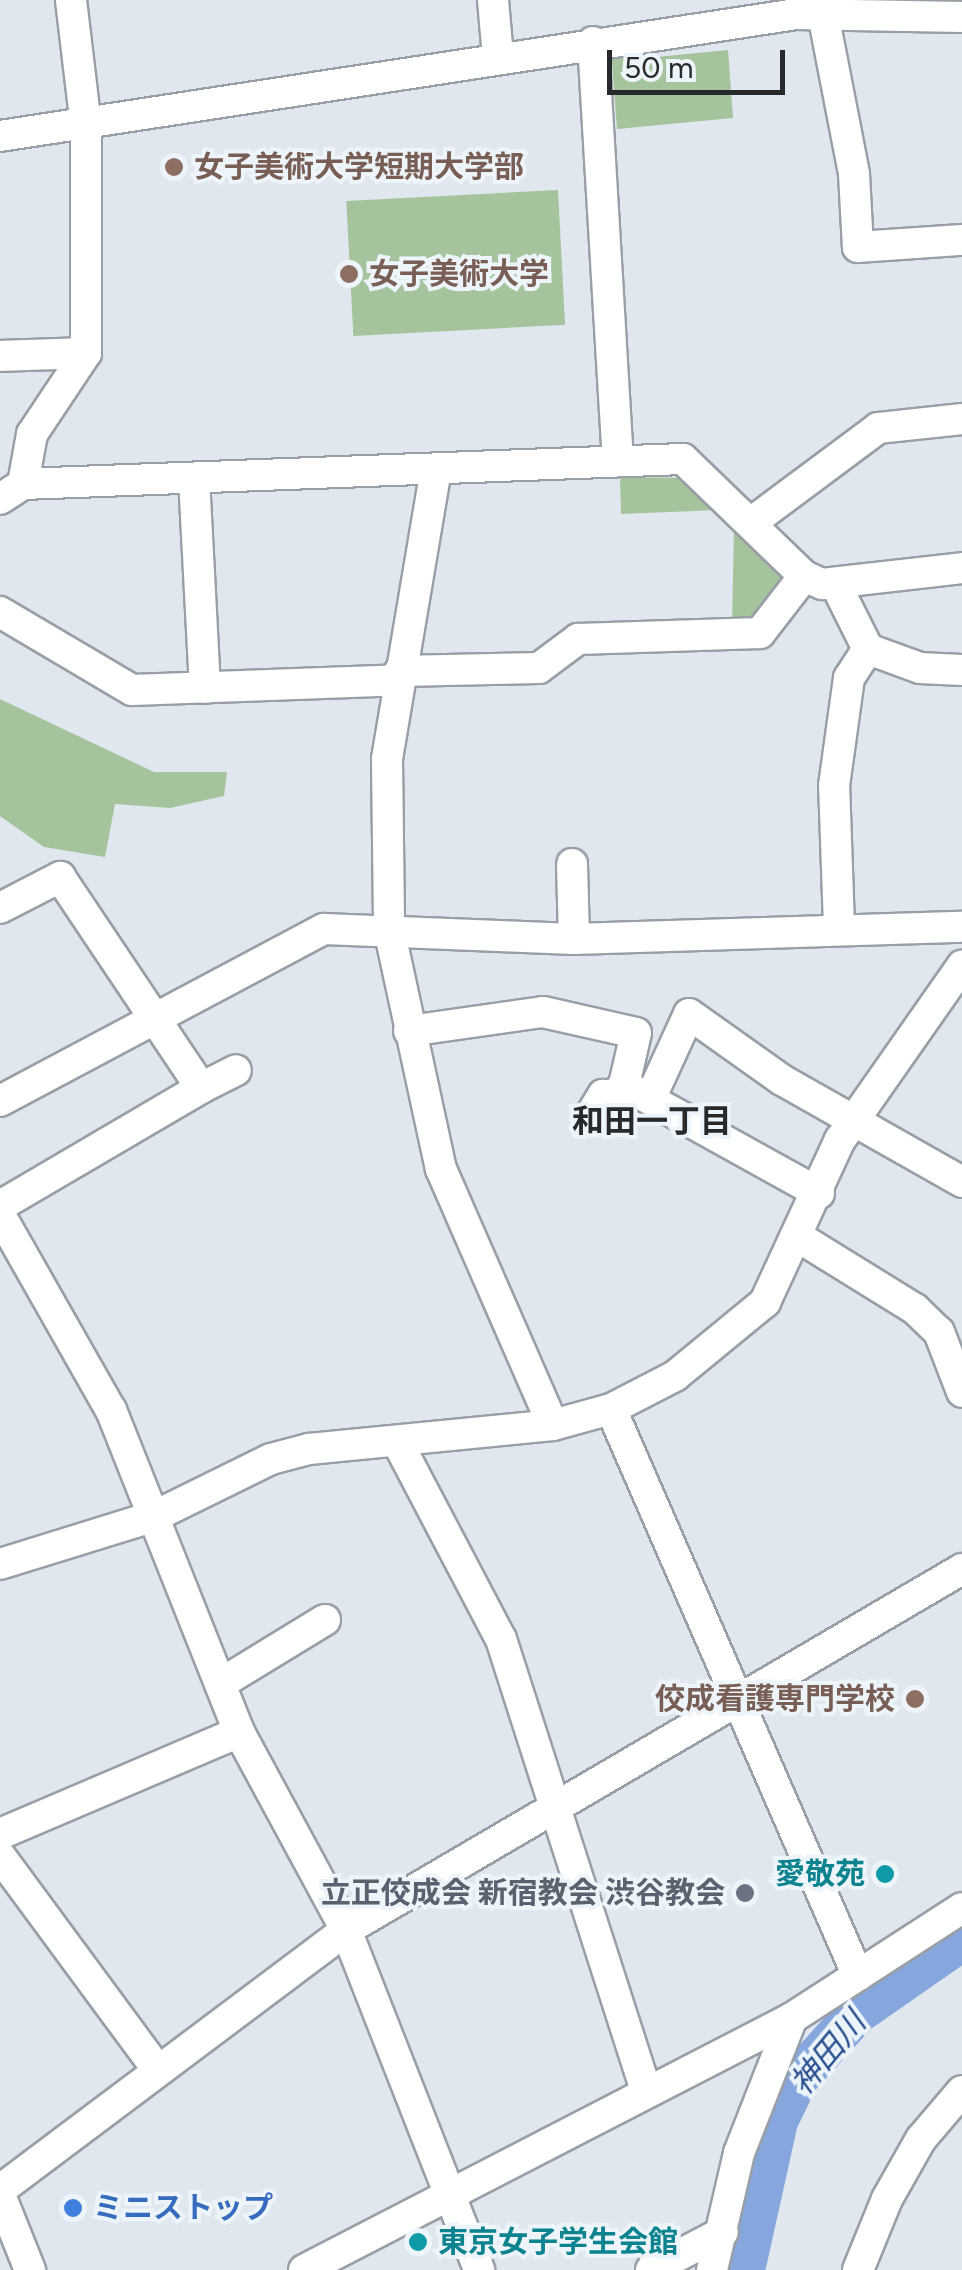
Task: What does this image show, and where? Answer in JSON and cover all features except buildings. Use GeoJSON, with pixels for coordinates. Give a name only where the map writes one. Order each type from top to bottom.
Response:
{"type":"FeatureCollection","features":[{"type":"Feature","properties":{"kind":"street"},"geometry":{"type":"LineString","coordinates":[[71,0],[86,126],[86,353],[32,434],[11,492],[194,478],[683,458],[804,576],[835,583],[962,568]]}},
{"type":"Feature","properties":{"kind":"street"},"geometry":{"type":"LineString","coordinates":[[493,0],[498,56]]}},
{"type":"Feature","properties":{"kind":"street"},"geometry":{"type":"LineString","coordinates":[[0,136],[86,126],[594,42],[722,12],[962,17]]}},
{"type":"Feature","properties":{"kind":"street"},"geometry":{"type":"LineString","coordinates":[[823,14],[854,174],[858,247],[962,240]]}},
{"type":"Feature","properties":{"kind":"street"},"geometry":{"type":"LineString","coordinates":[[594,42],[618,460]]}},
{"type":"Feature","properties":{"kind":"street"},"geometry":{"type":"LineString","coordinates":[[0,356],[86,353]]}},
{"type":"Feature","properties":{"kind":"street"},"geometry":{"type":"LineString","coordinates":[[752,522],[878,428],[962,419]]}},
{"type":"Feature","properties":{"kind":"street"},"geometry":{"type":"LineString","coordinates":[[436,469],[387,759],[389,929],[441,1168],[553,1425]]}},
{"type":"Feature","properties":{"kind":"street"},"geometry":{"type":"LineString","coordinates":[[194,478],[205,688]]}},
{"type":"Feature","properties":{"kind":"street"},"geometry":{"type":"LineString","coordinates":[[0,612],[132,690],[205,688],[539,668],[578,639],[760,633],[804,576]]}},
{"type":"Feature","properties":{"kind":"street"},"geometry":{"type":"LineString","coordinates":[[835,583],[868,649],[920,668],[962,670]]}},
{"type":"Feature","properties":{"kind":"street"},"geometry":{"type":"LineString","coordinates":[[839,926],[834,786],[848,678],[868,649]]}},
{"type":"Feature","properties":{"kind":"street"},"geometry":{"type":"LineString","coordinates":[[572,864],[574,939]]}},
{"type":"Feature","properties":{"kind":"street"},"geometry":{"type":"LineString","coordinates":[[0,908],[60,876],[201,1088]]}},
{"type":"Feature","properties":{"kind":"street"},"geometry":{"type":"LineString","coordinates":[[0,1101],[158,1021],[324,929],[389,929],[459,938],[574,939],[839,926],[962,927]]}},
{"type":"Feature","properties":{"kind":"street"},"geometry":{"type":"LineString","coordinates":[[0,1564],[155,1516],[270,1460],[308,1449],[399,1445],[553,1425],[611,1408],[674,1376],[765,1302],[800,1238],[853,1120],[962,966]]}},
{"type":"Feature","properties":{"kind":"street"},"geometry":{"type":"LineString","coordinates":[[409,1031],[543,1012],[636,1033],[637,1091]]}},
{"type":"Feature","properties":{"kind":"street"},"geometry":{"type":"LineString","coordinates":[[637,1091],[689,1014],[782,1080],[962,1182]]}},
{"type":"Feature","properties":{"kind":"street"},"geometry":{"type":"LineString","coordinates":[[0,1206],[236,1070]]}},
{"type":"Feature","properties":{"kind":"street"},"geometry":{"type":"LineString","coordinates":[[589,1118],[603,1094],[615,1096],[637,1091],[820,1193]]}},
{"type":"Feature","properties":{"kind":"street"},"geometry":{"type":"LineString","coordinates":[[0,1215],[111,1410],[239,1732],[346,1930],[479,2270]]}},
{"type":"Feature","properties":{"kind":"street"},"geometry":{"type":"LineString","coordinates":[[800,1238],[951,1330],[962,1392]]}},
{"type":"Feature","properties":{"kind":"street"},"geometry":{"type":"LineString","coordinates":[[611,1408],[858,1976]]}},
{"type":"Feature","properties":{"kind":"street"},"geometry":{"type":"LineString","coordinates":[[399,1445],[501,1639],[552,1810],[646,2091]]}},
{"type":"Feature","properties":{"kind":"street"},"geometry":{"type":"LineString","coordinates":[[30,2270],[0,2192],[158,2070],[346,1930],[962,1569]]}},
{"type":"Feature","properties":{"kind":"street"},"geometry":{"type":"LineString","coordinates":[[220,1684],[325,1620]]}},
{"type":"Feature","properties":{"kind":"street"},"geometry":{"type":"LineString","coordinates":[[0,1834],[239,1732]]}},
{"type":"Feature","properties":{"kind":"street"},"geometry":{"type":"LineString","coordinates":[[0,1856],[158,2070]]}},
{"type":"Feature","properties":{"kind":"street"},"geometry":{"type":"LineString","coordinates":[[304,2270],[792,2018],[962,1908]]}},
{"type":"Feature","properties":{"kind":"street"},"geometry":{"type":"LineString","coordinates":[[712,2270],[739,2152],[792,2018]]}},
{"type":"Feature","properties":{"kind":"street"},"geometry":{"type":"LineString","coordinates":[[858,2270],[886,2199],[921,2139],[962,2091]]}},
{"type":"Feature","properties":{"kind":"street"},"geometry":{"type":"LineString","coordinates":[[652,2270],[723,2232]]}},
{"type":"Feature","properties":{"kind":"green space"},"geometry":{"type":"Polygon","coordinates":[[[644,45],[646,58],[728,50],[733,118],[617,129],[611,50],[644,45]]]}},
{"type":"Feature","properties":{"kind":"green space"},"geometry":{"type":"Polygon","coordinates":[[[558,190],[565,325],[353,336],[346,201],[558,190]]]}},
{"type":"Feature","properties":{"kind":"green space"},"geometry":{"type":"Polygon","coordinates":[[[620,477],[691,478],[720,510],[621,514],[620,477]]]}},
{"type":"Feature","properties":{"kind":"green space"},"geometry":{"type":"Polygon","coordinates":[[[734,526],[782,567],[784,580],[752,621],[732,624],[734,526]]]}},
{"type":"Feature","properties":{"kind":"green space"},"geometry":{"type":"Polygon","coordinates":[[[0,699],[154,772],[227,772],[224,796],[170,808],[115,804],[105,857],[44,847],[0,816],[0,699]]]}},
{"type":"Feature","properties":{"kind":"waterway","name":"神田川"},"geometry":{"type":"LineString","coordinates":[[744,2270],[777,2121],[798,2078],[857,2013],[962,1940]]}},
{"type":"Feature","properties":{"kind":"place","name":"女子美術大学短期大学部"},"geometry":{"type":"Point","coordinates":[174,167]}},
{"type":"Feature","properties":{"kind":"place","name":"女子美術大学"},"geometry":{"type":"Point","coordinates":[349,274]}},
{"type":"Feature","properties":{"kind":"place","name":"佼成看護専門学校"},"geometry":{"type":"Point","coordinates":[915,1699]}},
{"type":"Feature","properties":{"kind":"place","name":"愛敬苑"},"geometry":{"type":"Point","coordinates":[885,1874]}},
{"type":"Feature","properties":{"kind":"place","name":"立正佼成会 新宿教会 渋谷教会"},"geometry":{"type":"Point","coordinates":[745,1893]}},
{"type":"Feature","properties":{"kind":"place","name":"ミニストップ"},"geometry":{"type":"Point","coordinates":[73,2208]}},
{"type":"Feature","properties":{"kind":"place","name":"東京女子学生会館"},"geometry":{"type":"Point","coordinates":[418,2242]}},
{"type":"Feature","properties":{"kind":"district","name":"和田一丁目"},"geometry":{"type":"Point","coordinates":[652,1121]}}]}
